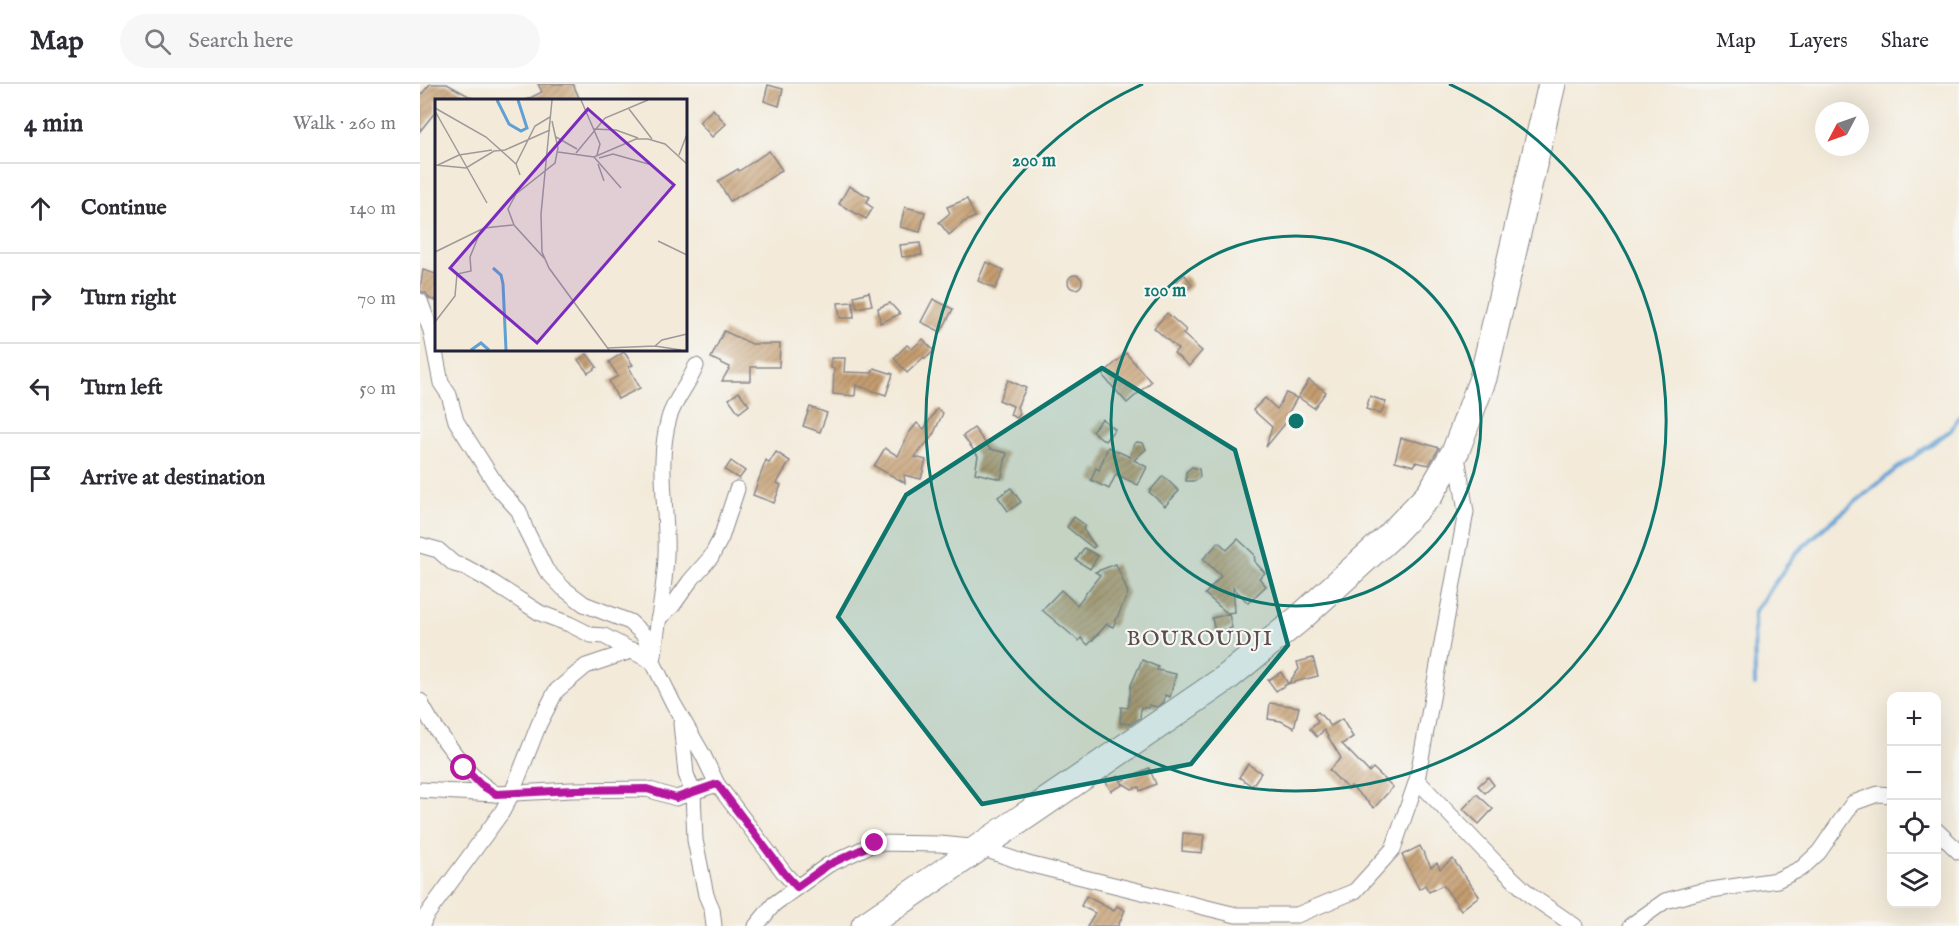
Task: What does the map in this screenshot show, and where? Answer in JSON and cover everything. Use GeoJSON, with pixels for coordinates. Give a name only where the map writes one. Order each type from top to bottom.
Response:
{"type":"FeatureCollection","features":[{"type":"Feature","properties":{"kind":"highway"},"geometry":{"type":"LineString","coordinates":[[865,926],[1225,679],[1299,619],[1389,537],[1430,494],[1456,450],[1484,378],[1552,84]]}},
{"type":"Feature","properties":{"kind":"street"},"geometry":{"type":"LineString","coordinates":[[420,300],[435,347]]}},
{"type":"Feature","properties":{"kind":"street"},"geometry":{"type":"LineString","coordinates":[[436,351],[441,383],[448,395],[456,421],[498,489],[519,511],[546,570],[563,588],[584,604],[630,622],[644,635],[653,662],[717,784],[797,887]]}},
{"type":"Feature","properties":{"kind":"street"},"geometry":{"type":"LineString","coordinates":[[653,662],[666,555],[662,470],[664,438],[669,416],[690,381],[696,366]]}},
{"type":"Feature","properties":{"kind":"street"},"geometry":{"type":"LineString","coordinates":[[756,926],[774,904],[828,865],[875,843],[940,844],[981,848],[1028,864],[1236,915],[1297,915],[1355,891],[1393,849],[1417,780],[1466,512],[1456,450]]}},
{"type":"Feature","properties":{"kind":"street"},"geometry":{"type":"LineString","coordinates":[[658,619],[673,605],[711,557],[721,538],[737,489]]}},
{"type":"Feature","properties":{"kind":"street"},"geometry":{"type":"LineString","coordinates":[[420,545],[438,550],[454,564],[465,567],[487,579],[540,613],[591,635],[604,636],[653,662]]}},
{"type":"Feature","properties":{"kind":"street"},"geometry":{"type":"LineString","coordinates":[[422,926],[425,917],[502,812],[512,793],[539,724],[556,691],[586,666],[634,650]]}},
{"type":"Feature","properties":{"kind":"street"},"geometry":{"type":"LineString","coordinates":[[420,702],[428,719],[464,768],[481,785],[496,794]]}},
{"type":"Feature","properties":{"kind":"street"},"geometry":{"type":"LineString","coordinates":[[680,716],[686,774],[693,793],[695,840],[714,926]]}},
{"type":"Feature","properties":{"kind":"street"},"geometry":{"type":"LineString","coordinates":[[1417,780],[1530,896],[1575,926]]}},
{"type":"Feature","properties":{"kind":"street"},"geometry":{"type":"LineString","coordinates":[[420,790],[496,794],[647,789],[676,798],[717,784]]}},
{"type":"Feature","properties":{"kind":"street"},"geometry":{"type":"LineString","coordinates":[[1630,926],[1665,901],[1698,892],[1777,880],[1802,868],[1819,852],[1852,803],[1878,794],[1887,795]]}},
{"type":"Feature","properties":{"kind":"street"},"geometry":{"type":"LineString","coordinates":[[1941,835],[1959,852]]}},
{"type":"Feature","properties":{"kind":"highlighted area"},"geometry":{"type":"Polygon","coordinates":[[[1102,368],[1235,450],[1288,645],[1191,764],[982,804],[838,617],[906,495],[1102,368]]]}},
{"type":"Feature","properties":{"kind":"building"},"geometry":{"type":"Polygon","coordinates":[[[430,84],[447,84],[474,99],[435,99],[435,112],[420,131],[420,96],[430,84]]]}},
{"type":"Feature","properties":{"kind":"building"},"geometry":{"type":"Polygon","coordinates":[[[538,84],[573,84],[580,99],[528,99],[542,92],[538,84]]]}},
{"type":"Feature","properties":{"kind":"building"},"geometry":{"type":"Polygon","coordinates":[[[768,85],[783,89],[779,106],[764,101],[768,85]]]}},
{"type":"Feature","properties":{"kind":"building"},"geometry":{"type":"Polygon","coordinates":[[[713,109],[726,124],[712,137],[699,122],[713,109]]]}},
{"type":"Feature","properties":{"kind":"building"},"geometry":{"type":"Polygon","coordinates":[[[769,151],[782,170],[730,201],[718,181],[738,169],[739,171],[769,151]]]}},
{"type":"Feature","properties":{"kind":"building"},"geometry":{"type":"Polygon","coordinates":[[[849,186],[870,197],[866,203],[873,208],[866,219],[839,204],[849,186]]]}},
{"type":"Feature","properties":{"kind":"building"},"geometry":{"type":"Polygon","coordinates":[[[967,199],[975,217],[964,222],[949,235],[939,222],[950,213],[947,207],[967,199]]]}},
{"type":"Feature","properties":{"kind":"building"},"geometry":{"type":"Polygon","coordinates":[[[905,207],[925,212],[920,232],[900,227],[905,207]]]}},
{"type":"Feature","properties":{"kind":"building"},"geometry":{"type":"Polygon","coordinates":[[[920,243],[922,255],[902,257],[900,245],[920,243]]]}},
{"type":"Feature","properties":{"kind":"building"},"geometry":{"type":"Polygon","coordinates":[[[986,262],[1004,270],[995,289],[978,281],[986,262]]]}},
{"type":"Feature","properties":{"kind":"building"},"geometry":{"type":"Polygon","coordinates":[[[423,270],[435,274],[435,301],[420,291],[423,270]]]}},
{"type":"Feature","properties":{"kind":"building"},"geometry":{"type":"Polygon","coordinates":[[[1072,275],[1078,275],[1082,282],[1078,289],[1072,289],[1068,285],[1068,279],[1072,275]]]}},
{"type":"Feature","properties":{"kind":"building"},"geometry":{"type":"Polygon","coordinates":[[[1185,275],[1192,285],[1184,292],[1176,282],[1185,275]]]}},
{"type":"Feature","properties":{"kind":"building"},"geometry":{"type":"Polygon","coordinates":[[[869,292],[872,305],[857,308],[854,296],[869,292]]]}},
{"type":"Feature","properties":{"kind":"building"},"geometry":{"type":"Polygon","coordinates":[[[933,299],[953,309],[941,332],[921,322],[933,299]]]}},
{"type":"Feature","properties":{"kind":"building"},"geometry":{"type":"Polygon","coordinates":[[[853,302],[854,318],[840,318],[838,303],[853,302]]]}},
{"type":"Feature","properties":{"kind":"building"},"geometry":{"type":"Polygon","coordinates":[[[890,303],[900,314],[880,323],[878,308],[890,303]]]}},
{"type":"Feature","properties":{"kind":"building"},"geometry":{"type":"Polygon","coordinates":[[[1167,313],[1186,330],[1183,334],[1202,351],[1189,366],[1174,353],[1178,349],[1154,328],[1167,313]]]}},
{"type":"Feature","properties":{"kind":"building"},"geometry":{"type":"Polygon","coordinates":[[[724,331],[752,344],[780,344],[779,367],[751,367],[751,381],[722,381],[730,367],[711,358],[724,331]]]}},
{"type":"Feature","properties":{"kind":"building"},"geometry":{"type":"Polygon","coordinates":[[[923,339],[934,351],[907,373],[894,358],[907,345],[912,349],[923,339]]]}},
{"type":"Feature","properties":{"kind":"building"},"geometry":{"type":"Polygon","coordinates":[[[624,352],[633,365],[629,367],[640,388],[618,399],[609,381],[618,376],[609,362],[624,352]]]}},
{"type":"Feature","properties":{"kind":"building"},"geometry":{"type":"Polygon","coordinates":[[[1126,353],[1151,382],[1127,403],[1104,377],[1104,373],[1126,353]]]}},
{"type":"Feature","properties":{"kind":"building"},"geometry":{"type":"Polygon","coordinates":[[[587,354],[597,367],[588,373],[578,360],[587,354]]]}},
{"type":"Feature","properties":{"kind":"building"},"geometry":{"type":"Polygon","coordinates":[[[831,358],[845,358],[844,372],[872,373],[874,368],[893,374],[886,395],[856,385],[855,396],[833,394],[834,368],[831,368],[831,358]]]}},
{"type":"Feature","properties":{"kind":"building"},"geometry":{"type":"Polygon","coordinates":[[[1008,380],[1026,388],[1017,407],[1020,414],[1017,418],[1010,415],[1013,406],[999,400],[1008,380]]]}},
{"type":"Feature","properties":{"kind":"building"},"geometry":{"type":"Polygon","coordinates":[[[1309,380],[1326,392],[1314,408],[1298,397],[1309,380]]]}},
{"type":"Feature","properties":{"kind":"building"},"geometry":{"type":"Polygon","coordinates":[[[739,392],[749,405],[739,413],[729,399],[739,392]]]}},
{"type":"Feature","properties":{"kind":"building"},"geometry":{"type":"Polygon","coordinates":[[[1286,393],[1297,398],[1286,417],[1289,419],[1266,447],[1272,427],[1253,410],[1265,398],[1277,409],[1286,393]]]}},
{"type":"Feature","properties":{"kind":"building"},"geometry":{"type":"Polygon","coordinates":[[[1370,396],[1386,402],[1381,414],[1366,409],[1370,396]]]}},
{"type":"Feature","properties":{"kind":"building"},"geometry":{"type":"Polygon","coordinates":[[[810,407],[827,413],[820,432],[803,426],[810,407]]]}},
{"type":"Feature","properties":{"kind":"building"},"geometry":{"type":"Polygon","coordinates":[[[937,409],[943,413],[933,435],[915,457],[926,460],[921,479],[904,475],[905,483],[874,466],[885,448],[898,456],[909,433],[917,423],[924,429],[937,409]]]}},
{"type":"Feature","properties":{"kind":"building"},"geometry":{"type":"Polygon","coordinates":[[[1102,419],[1115,429],[1105,441],[1092,431],[1102,419]]]}},
{"type":"Feature","properties":{"kind":"building"},"geometry":{"type":"Polygon","coordinates":[[[974,428],[990,449],[1007,453],[1001,479],[975,473],[978,456],[963,436],[974,428]]]}},
{"type":"Feature","properties":{"kind":"building"},"geometry":{"type":"Polygon","coordinates":[[[1401,438],[1439,448],[1429,465],[1415,462],[1414,466],[1395,461],[1401,438]]]}},
{"type":"Feature","properties":{"kind":"building"},"geometry":{"type":"Polygon","coordinates":[[[1143,443],[1146,449],[1134,460],[1147,467],[1138,485],[1116,474],[1109,489],[1091,480],[1096,468],[1099,470],[1108,447],[1130,457],[1134,444],[1143,443]]]}},
{"type":"Feature","properties":{"kind":"building"},"geometry":{"type":"Polygon","coordinates":[[[776,452],[790,461],[777,483],[781,485],[774,503],[753,495],[766,460],[769,463],[776,452]]]}},
{"type":"Feature","properties":{"kind":"building"},"geometry":{"type":"Polygon","coordinates":[[[731,461],[745,471],[739,479],[725,470],[731,461]]]}},
{"type":"Feature","properties":{"kind":"building"},"geometry":{"type":"Polygon","coordinates":[[[1192,467],[1199,469],[1200,477],[1195,481],[1186,481],[1186,472],[1192,467]]]}},
{"type":"Feature","properties":{"kind":"building"},"geometry":{"type":"Polygon","coordinates":[[[1163,476],[1179,491],[1165,506],[1149,492],[1163,476]]]}},
{"type":"Feature","properties":{"kind":"building"},"geometry":{"type":"Polygon","coordinates":[[[1011,488],[1021,502],[1008,511],[998,497],[1011,488]]]}},
{"type":"Feature","properties":{"kind":"building"},"geometry":{"type":"Polygon","coordinates":[[[1074,517],[1085,525],[1083,529],[1095,546],[1093,548],[1067,527],[1074,517]]]}},
{"type":"Feature","properties":{"kind":"building"},"geometry":{"type":"Polygon","coordinates":[[[1238,539],[1254,554],[1255,562],[1265,573],[1259,578],[1266,586],[1248,603],[1233,587],[1235,612],[1227,613],[1205,594],[1221,576],[1203,559],[1219,542],[1227,550],[1238,539]]]}},
{"type":"Feature","properties":{"kind":"building"},"geometry":{"type":"Polygon","coordinates":[[[1084,548],[1098,556],[1090,569],[1076,560],[1084,548]]]}},
{"type":"Feature","properties":{"kind":"building"},"geometry":{"type":"Polygon","coordinates":[[[1116,564],[1128,593],[1113,627],[1107,624],[1088,645],[1081,638],[1079,641],[1042,610],[1061,590],[1077,605],[1100,575],[1095,572],[1116,564]]]}},
{"type":"Feature","properties":{"kind":"building"},"geometry":{"type":"Polygon","coordinates":[[[1229,614],[1232,628],[1215,632],[1212,618],[1229,614]]]}},
{"type":"Feature","properties":{"kind":"building"},"geometry":{"type":"Polygon","coordinates":[[[1313,658],[1318,676],[1288,684],[1299,669],[1297,662],[1313,658]]]}},
{"type":"Feature","properties":{"kind":"building"},"geometry":{"type":"Polygon","coordinates":[[[1142,660],[1158,667],[1157,670],[1176,674],[1170,697],[1165,695],[1164,702],[1157,707],[1149,705],[1149,708],[1141,707],[1140,718],[1131,724],[1120,723],[1121,707],[1128,708],[1131,685],[1142,660]]]}},
{"type":"Feature","properties":{"kind":"building"},"geometry":{"type":"Polygon","coordinates":[[[1281,672],[1288,684],[1276,691],[1268,680],[1281,672]]]}},
{"type":"Feature","properties":{"kind":"building"},"geometry":{"type":"Polygon","coordinates":[[[1270,703],[1299,707],[1294,728],[1281,721],[1268,719],[1270,703]]]}},
{"type":"Feature","properties":{"kind":"building"},"geometry":{"type":"Polygon","coordinates":[[[1318,712],[1331,726],[1342,719],[1353,737],[1342,744],[1369,772],[1373,768],[1393,787],[1374,808],[1351,786],[1348,789],[1329,770],[1341,758],[1324,730],[1317,737],[1310,729],[1318,722],[1314,715],[1318,712]]]}},
{"type":"Feature","properties":{"kind":"building"},"geometry":{"type":"Polygon","coordinates":[[[1248,764],[1261,773],[1252,786],[1239,777],[1248,764]]]}},
{"type":"Feature","properties":{"kind":"building"},"geometry":{"type":"Polygon","coordinates":[[[1149,768],[1156,784],[1140,791],[1139,787],[1132,789],[1122,783],[1123,785],[1111,791],[1106,782],[1119,776],[1121,781],[1149,768]]]}},
{"type":"Feature","properties":{"kind":"building"},"geometry":{"type":"Polygon","coordinates":[[[1488,777],[1494,785],[1485,793],[1478,786],[1488,777]]]}},
{"type":"Feature","properties":{"kind":"building"},"geometry":{"type":"Polygon","coordinates":[[[1477,794],[1493,809],[1479,824],[1463,809],[1477,794]]]}},
{"type":"Feature","properties":{"kind":"building"},"geometry":{"type":"Polygon","coordinates":[[[1183,833],[1204,835],[1202,853],[1182,851],[1183,833]]]}},
{"type":"Feature","properties":{"kind":"building"},"geometry":{"type":"Polygon","coordinates":[[[1420,846],[1431,867],[1437,863],[1440,869],[1453,859],[1479,896],[1461,910],[1443,885],[1429,892],[1425,885],[1419,889],[1402,855],[1420,846]]]}},
{"type":"Feature","properties":{"kind":"building"},"geometry":{"type":"Polygon","coordinates":[[[1086,896],[1114,911],[1117,906],[1125,910],[1118,926],[1087,926],[1095,913],[1081,906],[1086,896]]]}},
{"type":"Feature","properties":{"kind":"waterway"},"geometry":{"type":"LineString","coordinates":[[1755,685],[1754,613],[1795,554],[1895,470],[1951,430],[1959,416]]}},
{"type":"Feature","properties":{"kind":"district","name":"BOUROUDJI"},"geometry":{"type":"Point","coordinates":[1200,638]}},
{"type":"Feature","properties":{"kind":"route"},"geometry":{"type":"LineString","coordinates":[[464,768],[481,785],[496,794],[647,789],[676,798],[717,784],[797,887],[828,865],[875,843]]}}]}
